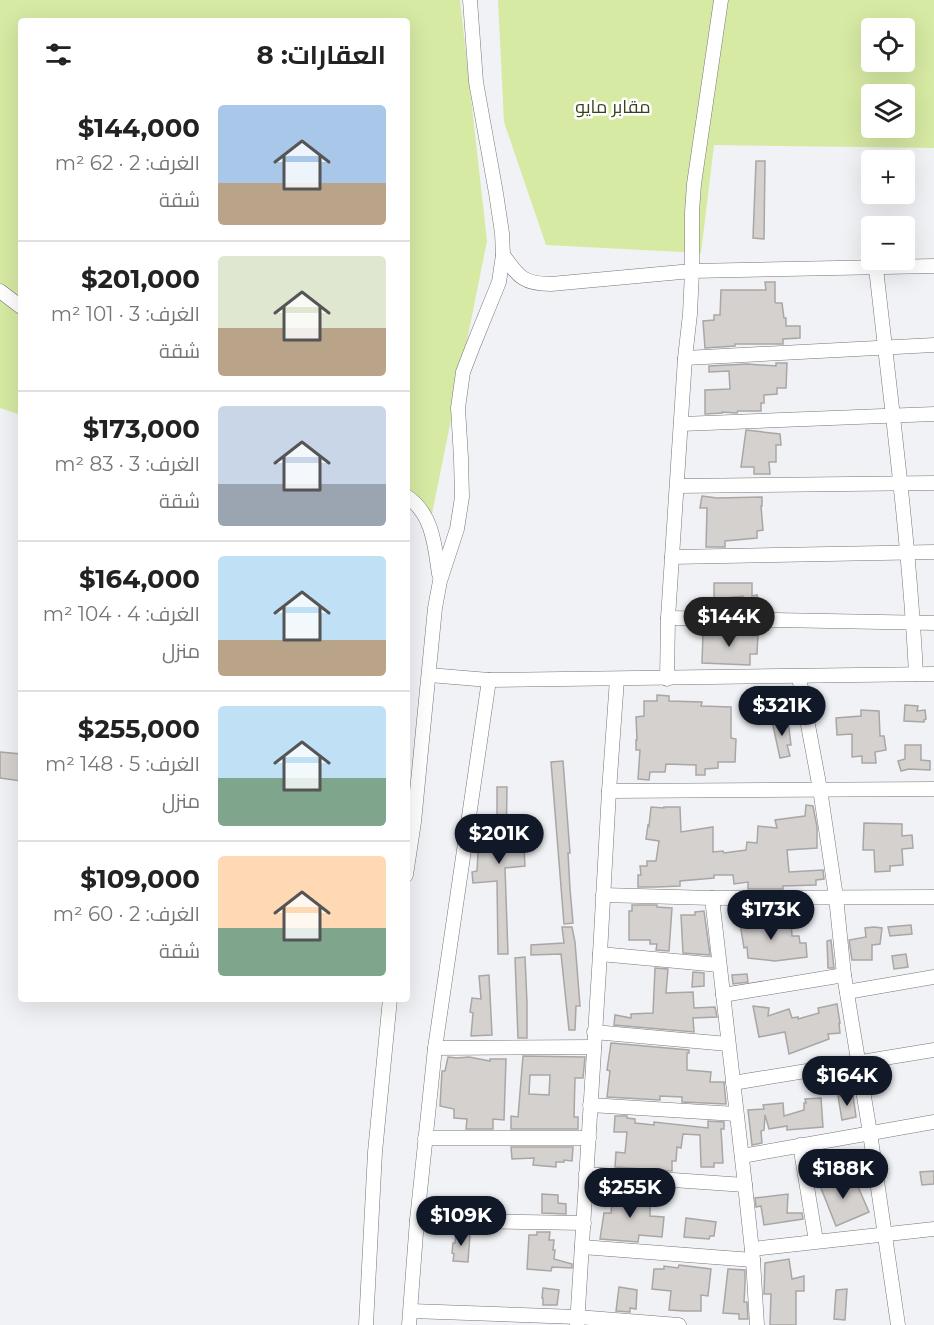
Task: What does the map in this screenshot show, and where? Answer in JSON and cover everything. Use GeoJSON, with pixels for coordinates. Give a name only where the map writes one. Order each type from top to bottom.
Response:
{"type":"FeatureCollection","features":[{"type":"Feature","properties":{"kind":"street"},"geometry":{"type":"LineString","coordinates":[[410,848],[435,608],[440,581],[457,529],[462,497],[458,408],[463,372],[499,282],[503,255],[496,193],[476,82],[470,0]]}},
{"type":"Feature","properties":{"kind":"street"},"geometry":{"type":"LineString","coordinates":[[667,679],[668,618],[685,358],[690,314],[694,184],[721,0]]}},
{"type":"Feature","properties":{"kind":"street"},"geometry":{"type":"LineString","coordinates":[[503,255],[516,273],[536,284],[692,271],[861,267]]}},
{"type":"Feature","properties":{"kind":"street"},"geometry":{"type":"LineString","coordinates":[[915,266],[934,266]]}},
{"type":"Feature","properties":{"kind":"street"},"geometry":{"type":"LineString","coordinates":[[876,270],[907,552],[916,674]]}},
{"type":"Feature","properties":{"kind":"street"},"geometry":{"type":"LineString","coordinates":[[0,291],[18,305]]}},
{"type":"Feature","properties":{"kind":"street"},"geometry":{"type":"LineString","coordinates":[[685,358],[934,345]]}},
{"type":"Feature","properties":{"kind":"street"},"geometry":{"type":"LineString","coordinates":[[681,424],[934,414]]}},
{"type":"Feature","properties":{"kind":"street"},"geometry":{"type":"LineString","coordinates":[[677,486],[934,483]]}},
{"type":"Feature","properties":{"kind":"street"},"geometry":{"type":"LineString","coordinates":[[410,500],[423,512],[428,522],[435,545],[440,581]]}},
{"type":"Feature","properties":{"kind":"street"},"geometry":{"type":"LineString","coordinates":[[672,557],[934,552]]}},
{"type":"Feature","properties":{"kind":"street"},"geometry":{"type":"LineString","coordinates":[[668,618],[934,623]]}},
{"type":"Feature","properties":{"kind":"street"},"geometry":{"type":"LineString","coordinates":[[429,675],[489,680],[934,675]]}},
{"type":"Feature","properties":{"kind":"street"},"geometry":{"type":"LineString","coordinates":[[799,677],[820,789],[836,897],[844,975],[898,1325]]}},
{"type":"Feature","properties":{"kind":"street"},"geometry":{"type":"LineString","coordinates":[[577,1321],[617,679]]}},
{"type":"Feature","properties":{"kind":"street"},"geometry":{"type":"LineString","coordinates":[[489,680],[435,1048],[417,1220],[410,1318],[679,1325]]}},
{"type":"Feature","properties":{"kind":"street"},"geometry":{"type":"LineString","coordinates":[[609,791],[934,789]]}},
{"type":"Feature","properties":{"kind":"street"},"geometry":{"type":"LineString","coordinates":[[603,895],[712,898],[934,897]]}},
{"type":"Feature","properties":{"kind":"street"},"geometry":{"type":"LineString","coordinates":[[712,898],[746,1185],[757,1325]]}},
{"type":"Feature","properties":{"kind":"street"},"geometry":{"type":"LineString","coordinates":[[600,954],[719,965]]}},
{"type":"Feature","properties":{"kind":"street"},"geometry":{"type":"LineString","coordinates":[[723,995],[844,975]]}},
{"type":"Feature","properties":{"kind":"street"},"geometry":{"type":"LineString","coordinates":[[847,992],[934,977]]}},
{"type":"Feature","properties":{"kind":"street"},"geometry":{"type":"LineString","coordinates":[[366,1325],[375,1152],[390,1002]]}},
{"type":"Feature","properties":{"kind":"street"},"geometry":{"type":"LineString","coordinates":[[594,1032],[728,1044]]}},
{"type":"Feature","properties":{"kind":"street"},"geometry":{"type":"LineString","coordinates":[[435,1048],[594,1047]]}},
{"type":"Feature","properties":{"kind":"street"},"geometry":{"type":"LineString","coordinates":[[733,1083],[934,1050]]}},
{"type":"Feature","properties":{"kind":"street"},"geometry":{"type":"LineString","coordinates":[[590,1105],[736,1114]]}},
{"type":"Feature","properties":{"kind":"street"},"geometry":{"type":"LineString","coordinates":[[742,1156],[934,1122]]}},
{"type":"Feature","properties":{"kind":"street"},"geometry":{"type":"LineString","coordinates":[[425,1138],[589,1138]]}},
{"type":"Feature","properties":{"kind":"street"},"geometry":{"type":"LineString","coordinates":[[800,1145],[816,1241]]}},
{"type":"Feature","properties":{"kind":"street"},"geometry":{"type":"LineString","coordinates":[[586,1174],[746,1185]]}},
{"type":"Feature","properties":{"kind":"street"},"geometry":{"type":"LineString","coordinates":[[417,1220],[584,1223]]}},
{"type":"Feature","properties":{"kind":"street"},"geometry":{"type":"LineString","coordinates":[[582,1247],[752,1255],[816,1241],[934,1229]]}},
{"type":"Feature","properties":{"kind":"green space"},"geometry":{"type":"Polygon","coordinates":[[[0,0],[460,0],[487,241],[432,514],[410,510],[410,18],[18,18],[18,414],[0,408],[0,0]]]}},
{"type":"Feature","properties":{"kind":"green space","name":"مقابر مايو"},"geometry":{"type":"Polygon","coordinates":[[[498,0],[934,0],[934,148],[714,145],[701,253],[546,245],[504,122],[498,0]]]}},
{"type":"Feature","properties":{"kind":"building"},"geometry":{"type":"Polygon","coordinates":[[[756,161],[765,161],[764,239],[753,238],[756,161]]]}},
{"type":"Feature","properties":{"kind":"building"},"geometry":{"type":"Polygon","coordinates":[[[765,282],[775,282],[775,302],[782,303],[786,326],[800,326],[800,338],[783,339],[783,344],[735,344],[735,346],[705,348],[703,321],[714,320],[714,315],[720,315],[721,290],[766,290],[765,282]]]}},
{"type":"Feature","properties":{"kind":"building"},"geometry":{"type":"Polygon","coordinates":[[[776,363],[787,363],[786,388],[777,388],[777,394],[764,395],[761,411],[705,414],[705,390],[730,389],[729,371],[709,372],[709,366],[747,364],[776,366],[776,363]]]}},
{"type":"Feature","properties":{"kind":"building"},"geometry":{"type":"Polygon","coordinates":[[[746,430],[780,434],[781,445],[776,445],[776,462],[769,462],[770,474],[754,474],[754,467],[741,467],[746,430]]]}},
{"type":"Feature","properties":{"kind":"building"},"geometry":{"type":"Polygon","coordinates":[[[702,496],[762,497],[763,530],[757,531],[757,538],[725,541],[725,547],[706,547],[707,508],[700,508],[702,496]]]}},
{"type":"Feature","properties":{"kind":"building"},"geometry":{"type":"Polygon","coordinates":[[[714,583],[752,583],[752,596],[757,595],[758,604],[752,605],[752,611],[746,610],[743,596],[725,598],[724,603],[714,603],[714,583]]]}},
{"type":"Feature","properties":{"kind":"building"},"geometry":{"type":"Polygon","coordinates":[[[703,633],[758,634],[757,654],[750,654],[750,665],[702,663],[703,633]]]}},
{"type":"Feature","properties":{"kind":"building"},"geometry":{"type":"Polygon","coordinates":[[[657,695],[669,696],[669,701],[702,702],[701,706],[731,707],[731,738],[736,739],[735,762],[718,762],[718,768],[705,769],[705,775],[696,775],[696,765],[666,764],[665,772],[650,772],[649,780],[638,779],[640,750],[636,750],[636,717],[644,716],[644,701],[657,701],[657,695]]]}},
{"type":"Feature","properties":{"kind":"building"},"geometry":{"type":"Polygon","coordinates":[[[905,705],[918,706],[917,711],[925,710],[924,722],[904,721],[905,705]]]}},
{"type":"Feature","properties":{"kind":"building"},"geometry":{"type":"Polygon","coordinates":[[[861,710],[879,711],[880,736],[884,736],[886,750],[875,752],[876,763],[862,763],[862,756],[852,757],[852,734],[837,735],[836,718],[861,716],[861,710]]]}},
{"type":"Feature","properties":{"kind":"building"},"geometry":{"type":"Polygon","coordinates":[[[772,721],[788,721],[791,745],[787,745],[790,756],[780,758],[772,721]]]}},
{"type":"Feature","properties":{"kind":"building"},"geometry":{"type":"Polygon","coordinates":[[[905,745],[921,745],[921,760],[930,761],[930,770],[901,771],[898,761],[905,759],[905,745]]]}},
{"type":"Feature","properties":{"kind":"building"},"geometry":{"type":"Polygon","coordinates":[[[0,752],[18,754],[18,781],[0,778],[0,752]]]}},
{"type":"Feature","properties":{"kind":"building"},"geometry":{"type":"Polygon","coordinates":[[[563,761],[573,923],[564,924],[551,762],[563,761]]]}},
{"type":"Feature","properties":{"kind":"building"},"geometry":{"type":"Polygon","coordinates":[[[497,787],[507,787],[506,849],[524,847],[525,866],[505,868],[508,954],[498,954],[497,881],[473,883],[472,872],[477,871],[479,836],[497,837],[497,787]]]}},
{"type":"Feature","properties":{"kind":"building"},"geometry":{"type":"Polygon","coordinates":[[[806,805],[813,806],[817,827],[817,848],[787,850],[789,872],[823,870],[824,879],[816,880],[816,885],[783,886],[783,889],[748,889],[748,882],[734,884],[733,875],[714,875],[714,878],[680,881],[680,886],[638,887],[638,875],[641,875],[640,866],[647,866],[647,861],[656,861],[659,841],[646,839],[651,807],[680,807],[681,832],[713,827],[713,852],[723,851],[724,853],[746,850],[747,842],[757,843],[758,826],[777,828],[775,820],[805,816],[806,805]]]}},
{"type":"Feature","properties":{"kind":"building"},"geometry":{"type":"Polygon","coordinates":[[[864,823],[902,824],[902,836],[912,835],[913,848],[902,849],[903,865],[890,866],[890,871],[875,872],[874,850],[863,850],[864,823]]]}},
{"type":"Feature","properties":{"kind":"building"},"geometry":{"type":"Polygon","coordinates":[[[632,905],[657,905],[657,907],[672,908],[669,951],[656,950],[657,944],[650,944],[650,940],[629,940],[629,911],[632,911],[632,905]]]}},
{"type":"Feature","properties":{"kind":"building"},"geometry":{"type":"Polygon","coordinates":[[[704,911],[710,955],[683,953],[681,915],[695,915],[695,912],[704,911]]]}},
{"type":"Feature","properties":{"kind":"building"},"geometry":{"type":"Polygon","coordinates":[[[738,911],[749,913],[748,919],[758,919],[758,927],[778,928],[777,920],[791,920],[792,936],[799,936],[800,943],[806,943],[807,957],[775,961],[748,958],[747,947],[744,948],[738,911]]]}},
{"type":"Feature","properties":{"kind":"building"},"geometry":{"type":"Polygon","coordinates":[[[911,925],[912,934],[890,936],[888,927],[911,925]]]}},
{"type":"Feature","properties":{"kind":"building"},"geometry":{"type":"Polygon","coordinates":[[[562,927],[572,927],[575,942],[580,1006],[576,1006],[575,1030],[569,1030],[561,954],[531,955],[531,945],[564,943],[562,927]]]}},
{"type":"Feature","properties":{"kind":"building"},"geometry":{"type":"Polygon","coordinates":[[[865,928],[882,928],[880,944],[872,945],[872,960],[852,960],[849,940],[866,937],[865,928]]]}},
{"type":"Feature","properties":{"kind":"building"},"geometry":{"type":"Polygon","coordinates":[[[831,940],[834,968],[828,968],[827,941],[831,940]]]}},
{"type":"Feature","properties":{"kind":"building"},"geometry":{"type":"Polygon","coordinates":[[[906,954],[908,967],[894,969],[892,956],[906,954]]]}},
{"type":"Feature","properties":{"kind":"building"},"geometry":{"type":"Polygon","coordinates":[[[525,957],[527,1038],[518,1038],[515,958],[525,957]]]}},
{"type":"Feature","properties":{"kind":"building"},"geometry":{"type":"Polygon","coordinates":[[[655,968],[668,969],[666,993],[693,992],[694,1008],[715,1007],[717,1017],[693,1018],[694,1032],[614,1025],[615,1015],[631,1018],[631,1014],[653,1013],[655,968]]]}},
{"type":"Feature","properties":{"kind":"building"},"geometry":{"type":"Polygon","coordinates":[[[693,972],[704,973],[704,986],[692,987],[693,972]]]}},
{"type":"Feature","properties":{"kind":"building"},"geometry":{"type":"Polygon","coordinates":[[[747,974],[748,982],[733,984],[732,975],[747,974]]]}},
{"type":"Feature","properties":{"kind":"building"},"geometry":{"type":"Polygon","coordinates":[[[489,975],[492,1035],[471,1036],[472,998],[481,999],[479,976],[489,975]]]}},
{"type":"Feature","properties":{"kind":"building"},"geometry":{"type":"Polygon","coordinates":[[[837,1004],[840,1033],[828,1034],[829,1039],[789,1054],[785,1032],[759,1037],[753,1006],[769,1008],[768,1016],[789,1009],[792,1018],[798,1017],[798,1019],[819,1013],[818,1008],[837,1004]]]}},
{"type":"Feature","properties":{"kind":"building"},"geometry":{"type":"Polygon","coordinates":[[[611,1043],[689,1050],[687,1070],[711,1072],[710,1082],[724,1082],[726,1104],[682,1102],[682,1097],[660,1096],[660,1100],[607,1097],[610,1071],[607,1070],[611,1043]]]}},
{"type":"Feature","properties":{"kind":"building"},"geometry":{"type":"Polygon","coordinates":[[[523,1056],[585,1057],[583,1078],[575,1078],[574,1117],[578,1117],[578,1129],[511,1129],[511,1116],[518,1117],[523,1056]],[[530,1075],[529,1094],[549,1095],[550,1075],[530,1075]]]}},
{"type":"Feature","properties":{"kind":"building"},"geometry":{"type":"Polygon","coordinates":[[[448,1057],[469,1057],[490,1061],[490,1059],[506,1059],[504,1120],[493,1119],[493,1129],[466,1129],[467,1119],[454,1118],[454,1109],[440,1106],[442,1071],[445,1071],[448,1057]]]}},
{"type":"Feature","properties":{"kind":"building"},"geometry":{"type":"Polygon","coordinates":[[[853,1095],[856,1117],[842,1120],[838,1096],[853,1095]]]}},
{"type":"Feature","properties":{"kind":"building"},"geometry":{"type":"Polygon","coordinates":[[[821,1098],[823,1127],[787,1130],[787,1126],[769,1129],[765,1115],[764,1130],[761,1131],[762,1143],[752,1145],[748,1110],[764,1109],[763,1105],[783,1103],[784,1116],[804,1110],[805,1099],[821,1098]]]}},
{"type":"Feature","properties":{"kind":"building"},"geometry":{"type":"Polygon","coordinates":[[[615,1116],[627,1116],[627,1118],[635,1119],[635,1123],[654,1125],[654,1122],[708,1128],[708,1121],[724,1122],[724,1129],[721,1129],[723,1163],[714,1163],[714,1167],[701,1167],[700,1135],[683,1134],[681,1148],[677,1147],[676,1161],[672,1161],[672,1171],[615,1167],[616,1152],[625,1153],[627,1132],[614,1132],[615,1116]]]}},
{"type":"Feature","properties":{"kind":"building"},"geometry":{"type":"Polygon","coordinates":[[[511,1147],[573,1147],[572,1161],[556,1162],[556,1167],[533,1165],[534,1158],[512,1159],[511,1147]]]}},
{"type":"Feature","properties":{"kind":"building"},"geometry":{"type":"Polygon","coordinates":[[[934,1171],[934,1184],[922,1185],[920,1172],[934,1171]]]}},
{"type":"Feature","properties":{"kind":"building"},"geometry":{"type":"Polygon","coordinates":[[[837,1174],[842,1188],[856,1182],[869,1212],[836,1226],[821,1188],[821,1180],[837,1174]]]}},
{"type":"Feature","properties":{"kind":"building"},"geometry":{"type":"Polygon","coordinates":[[[626,1186],[638,1187],[637,1206],[650,1206],[650,1216],[664,1217],[662,1237],[639,1235],[638,1242],[600,1239],[604,1213],[611,1213],[612,1203],[617,1203],[618,1190],[626,1190],[626,1186]]]}},
{"type":"Feature","properties":{"kind":"building"},"geometry":{"type":"Polygon","coordinates":[[[542,1194],[558,1195],[558,1203],[566,1204],[566,1214],[542,1213],[542,1194]]]}},
{"type":"Feature","properties":{"kind":"building"},"geometry":{"type":"Polygon","coordinates":[[[788,1194],[787,1213],[802,1213],[803,1219],[764,1225],[761,1206],[756,1207],[755,1198],[788,1194]]]}},
{"type":"Feature","properties":{"kind":"building"},"geometry":{"type":"Polygon","coordinates":[[[686,1218],[716,1222],[714,1236],[710,1236],[709,1239],[684,1237],[686,1218]]]}},
{"type":"Feature","properties":{"kind":"building"},"geometry":{"type":"Polygon","coordinates":[[[456,1231],[470,1233],[468,1262],[453,1261],[456,1231]]]}},
{"type":"Feature","properties":{"kind":"building"},"geometry":{"type":"Polygon","coordinates":[[[537,1232],[550,1232],[549,1240],[554,1240],[554,1259],[572,1264],[572,1268],[552,1267],[551,1271],[527,1269],[529,1235],[537,1235],[537,1232]]]}},
{"type":"Feature","properties":{"kind":"building"},"geometry":{"type":"Polygon","coordinates":[[[789,1259],[792,1279],[804,1276],[804,1291],[796,1291],[796,1325],[770,1325],[771,1294],[764,1294],[765,1263],[789,1259]]]}},
{"type":"Feature","properties":{"kind":"building"},"geometry":{"type":"Polygon","coordinates":[[[679,1265],[711,1269],[708,1296],[701,1295],[701,1311],[669,1310],[671,1291],[652,1289],[654,1269],[664,1269],[664,1266],[678,1268],[679,1265]]]}},
{"type":"Feature","properties":{"kind":"building"},"geometry":{"type":"Polygon","coordinates":[[[728,1269],[745,1270],[744,1302],[747,1302],[748,1319],[739,1319],[739,1314],[723,1313],[728,1269]]]}},
{"type":"Feature","properties":{"kind":"building"},"geometry":{"type":"Polygon","coordinates":[[[619,1287],[637,1290],[636,1309],[630,1308],[630,1312],[616,1311],[619,1287]]]}},
{"type":"Feature","properties":{"kind":"building"},"geometry":{"type":"Polygon","coordinates":[[[543,1288],[559,1290],[557,1305],[543,1305],[543,1288]]]}},
{"type":"Feature","properties":{"kind":"building"},"geometry":{"type":"Polygon","coordinates":[[[847,1289],[845,1320],[834,1319],[836,1290],[847,1289]]]}}]}
